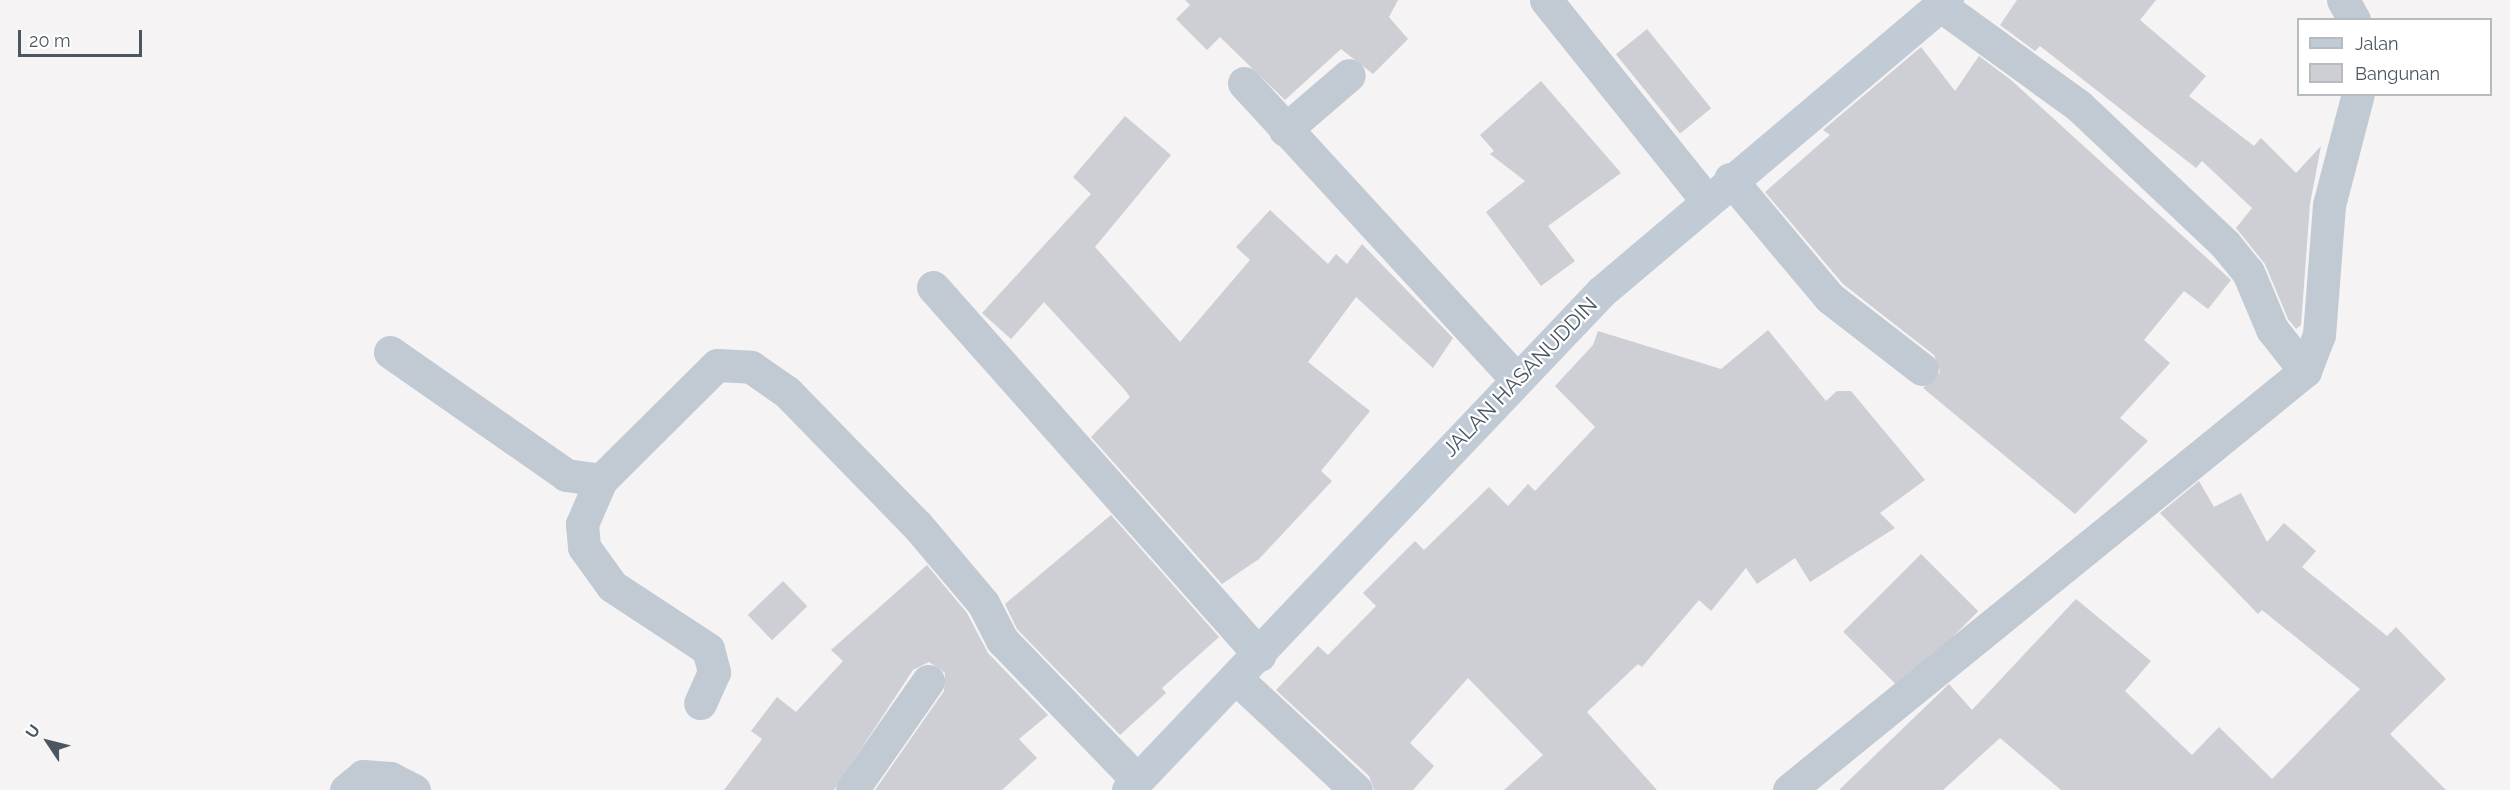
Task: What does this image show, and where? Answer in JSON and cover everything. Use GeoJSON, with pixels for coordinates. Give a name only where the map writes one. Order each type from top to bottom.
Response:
{"type":"FeatureCollection","features":[{"type":"Feature","properties":{"kind":"main road","name":"JALAN HASANUDDIN"},"geometry":{"type":"LineString","coordinates":[[1133,785],[1238,680],[1516,379],[1601,292],[1718,190],[1944,3]]}},
{"type":"Feature","properties":{"kind":"street"},"geometry":{"type":"LineString","coordinates":[[1546,0],[1718,190],[1830,298],[1922,369]]}},
{"type":"Feature","properties":{"kind":"street"},"geometry":{"type":"LineString","coordinates":[[2343,0],[2353,18]]}},
{"type":"Feature","properties":{"kind":"street"},"geometry":{"type":"LineString","coordinates":[[1944,3],[2079,106],[2225,244],[2248,272],[2272,329],[2305,371]]}},
{"type":"Feature","properties":{"kind":"street"},"geometry":{"type":"LineString","coordinates":[[1286,130],[1349,75]]}},
{"type":"Feature","properties":{"kind":"street"},"geometry":{"type":"LineString","coordinates":[[1244,83],[1516,379]]}},
{"type":"Feature","properties":{"kind":"street"},"geometry":{"type":"LineString","coordinates":[[1789,790],[2305,371],[2319,334],[2329,205],[2357,96]]}},
{"type":"Feature","properties":{"kind":"street"},"geometry":{"type":"LineString","coordinates":[[933,287],[1260,655]]}},
{"type":"Feature","properties":{"kind":"street"},"geometry":{"type":"LineString","coordinates":[[390,352],[566,475],[601,480]]}},
{"type":"Feature","properties":{"kind":"street"},"geometry":{"type":"LineString","coordinates":[[700,703],[714,672],[708,649],[612,586],[584,547],[582,525],[601,480],[717,365],[751,367],[788,392],[917,525],[983,603],[1002,640],[1133,785]]}},
{"type":"Feature","properties":{"kind":"street"},"geometry":{"type":"LineString","coordinates":[[1238,680],[1356,790]]}},
{"type":"Feature","properties":{"kind":"street"},"geometry":{"type":"LineString","coordinates":[[852,790],[928,681]]}},
{"type":"Feature","properties":{"kind":"street"},"geometry":{"type":"LineString","coordinates":[[346,790],[363,776],[390,777],[414,790]]}},
{"type":"Feature","properties":{"kind":"building"},"geometry":{"type":"Polygon","coordinates":[[[1185,0],[1398,0],[1389,17],[1408,39],[1373,74],[1341,49],[1285,100],[1220,37],[1207,50],[1176,19],[1190,5],[1185,0]]]}},
{"type":"Feature","properties":{"kind":"building"},"geometry":{"type":"Polygon","coordinates":[[[2017,0],[2156,0],[2140,20],[2206,76],[2189,96],[2254,146],[2261,138],[2296,173],[2321,146],[2310,204],[2301,325],[2296,329],[2288,319],[2265,264],[2236,228],[2252,208],[2202,161],[2196,168],[2040,46],[2035,51],[2000,25],[2017,0]]]}},
{"type":"Feature","properties":{"kind":"building"},"geometry":{"type":"Polygon","coordinates":[[[1647,29],[1711,108],[1680,133],[1616,54],[1647,29]]]}},
{"type":"Feature","properties":{"kind":"building"},"geometry":{"type":"Polygon","coordinates":[[[1921,47],[1955,91],[1979,56],[2011,80],[2231,280],[2208,309],[2184,291],[2144,340],[2170,363],[2120,418],[2148,441],[2075,514],[1923,388],[1940,372],[1934,355],[1843,284],[1765,192],[1830,135],[1823,130],[1921,47]]]}},
{"type":"Feature","properties":{"kind":"building"},"geometry":{"type":"Polygon","coordinates":[[[1541,81],[1621,173],[1548,226],[1575,261],[1541,286],[1486,212],[1525,181],[1490,154],[1494,151],[1480,135],[1541,81]]]}},
{"type":"Feature","properties":{"kind":"building"},"geometry":{"type":"Polygon","coordinates":[[[1125,116],[1171,155],[1095,247],[1180,342],[1250,260],[1236,247],[1270,210],[1328,264],[1336,254],[1347,264],[1362,244],[1453,338],[1433,368],[1356,297],[1308,362],[1370,411],[1321,471],[1332,481],[1259,559],[1222,584],[1091,437],[1130,397],[1124,389],[1044,302],[1011,339],[982,313],[1091,194],[1073,177],[1125,116]]]}},
{"type":"Feature","properties":{"kind":"building"},"geometry":{"type":"Polygon","coordinates":[[[1768,330],[1826,401],[1837,391],[1851,391],[1925,480],[1880,513],[1895,528],[1810,582],[1795,558],[1757,584],[1746,568],[1711,611],[1699,600],[1642,667],[1638,664],[1587,712],[1657,790],[1504,790],[1543,755],[1468,678],[1410,743],[1434,766],[1413,790],[1374,790],[1369,776],[1276,690],[1318,646],[1328,655],[1376,606],[1363,593],[1415,541],[1424,550],[1489,487],[1508,506],[1528,484],[1535,491],[1595,427],[1555,386],[1593,345],[1598,331],[1721,369],[1768,330]]]}},
{"type":"Feature","properties":{"kind":"building"},"geometry":{"type":"Polygon","coordinates":[[[2199,481],[2214,507],[2241,493],[2267,542],[2284,523],[2316,551],[2302,567],[2387,636],[2396,627],[2446,679],[2390,734],[2446,790],[2061,790],[2000,738],[1943,790],[1839,790],[1949,684],[1972,710],[2076,599],[2151,661],[2125,691],[2192,755],[2219,727],[2272,779],[2360,689],[2262,610],[2258,614],[2160,513],[2199,481]]]}},
{"type":"Feature","properties":{"kind":"building"},"geometry":{"type":"Polygon","coordinates":[[[1111,515],[1219,637],[1162,688],[1166,693],[1120,735],[1017,629],[1005,604],[1111,515]]]}},
{"type":"Feature","properties":{"kind":"building"},"geometry":{"type":"Polygon","coordinates":[[[1921,554],[1978,611],[1900,689],[1843,632],[1921,554]]]}},
{"type":"Feature","properties":{"kind":"building"},"geometry":{"type":"Polygon","coordinates":[[[927,565],[967,613],[988,653],[1048,715],[1019,739],[1037,758],[1002,790],[875,790],[944,691],[945,673],[929,662],[913,670],[834,790],[724,790],[762,739],[751,731],[777,697],[796,712],[843,661],[831,650],[927,565]]]}},
{"type":"Feature","properties":{"kind":"building"},"geometry":{"type":"Polygon","coordinates":[[[783,581],[807,606],[772,640],[748,615],[783,581]]]}}]}
